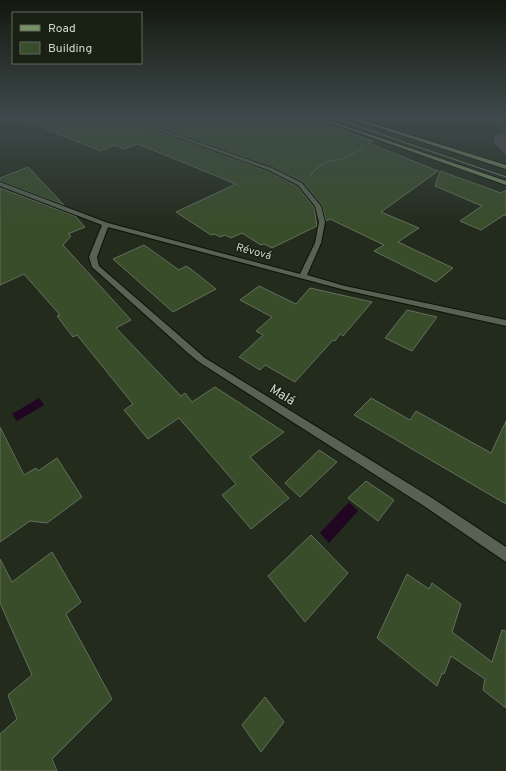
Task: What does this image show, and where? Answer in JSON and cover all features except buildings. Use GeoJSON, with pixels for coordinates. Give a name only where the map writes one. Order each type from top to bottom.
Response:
{"type":"FeatureCollection","features":[{"type":"Feature","properties":{"kind":"main road"},"geometry":{"type":"LineString","coordinates":[[425,155],[506,183]]}},
{"type":"Feature","properties":{"kind":"main road"},"geometry":{"type":"LineString","coordinates":[[468,155],[506,167]]}},
{"type":"Feature","properties":{"kind":"street"},"geometry":{"type":"LineString","coordinates":[[231,155],[270,169],[300,184],[318,206],[322,222],[318,243],[303,276]]}},
{"type":"Feature","properties":{"kind":"street","name":"Révová"},"geometry":{"type":"LineString","coordinates":[[0,184],[106,224],[388,299],[506,323]]}},
{"type":"Feature","properties":{"kind":"street","name":"Malá"},"geometry":{"type":"LineString","coordinates":[[106,224],[93,257],[96,267],[191,350],[428,502],[506,555]]}},
{"type":"Feature","properties":{"kind":"path"},"geometry":{"type":"LineString","coordinates":[[307,177],[325,162],[342,159],[351,155]]}},
{"type":"Feature","properties":{"kind":"shaded area"},"geometry":{"type":"Polygon","coordinates":[[[39,398],[44,405],[17,421],[12,414],[39,398]]]}},
{"type":"Feature","properties":{"kind":"shaded area"},"geometry":{"type":"Polygon","coordinates":[[[349,502],[358,511],[329,543],[320,533],[349,502]]]}},
{"type":"Feature","properties":{"kind":"tram line"},"geometry":{"type":"LineString","coordinates":[[441,155],[506,177]]}}]}
